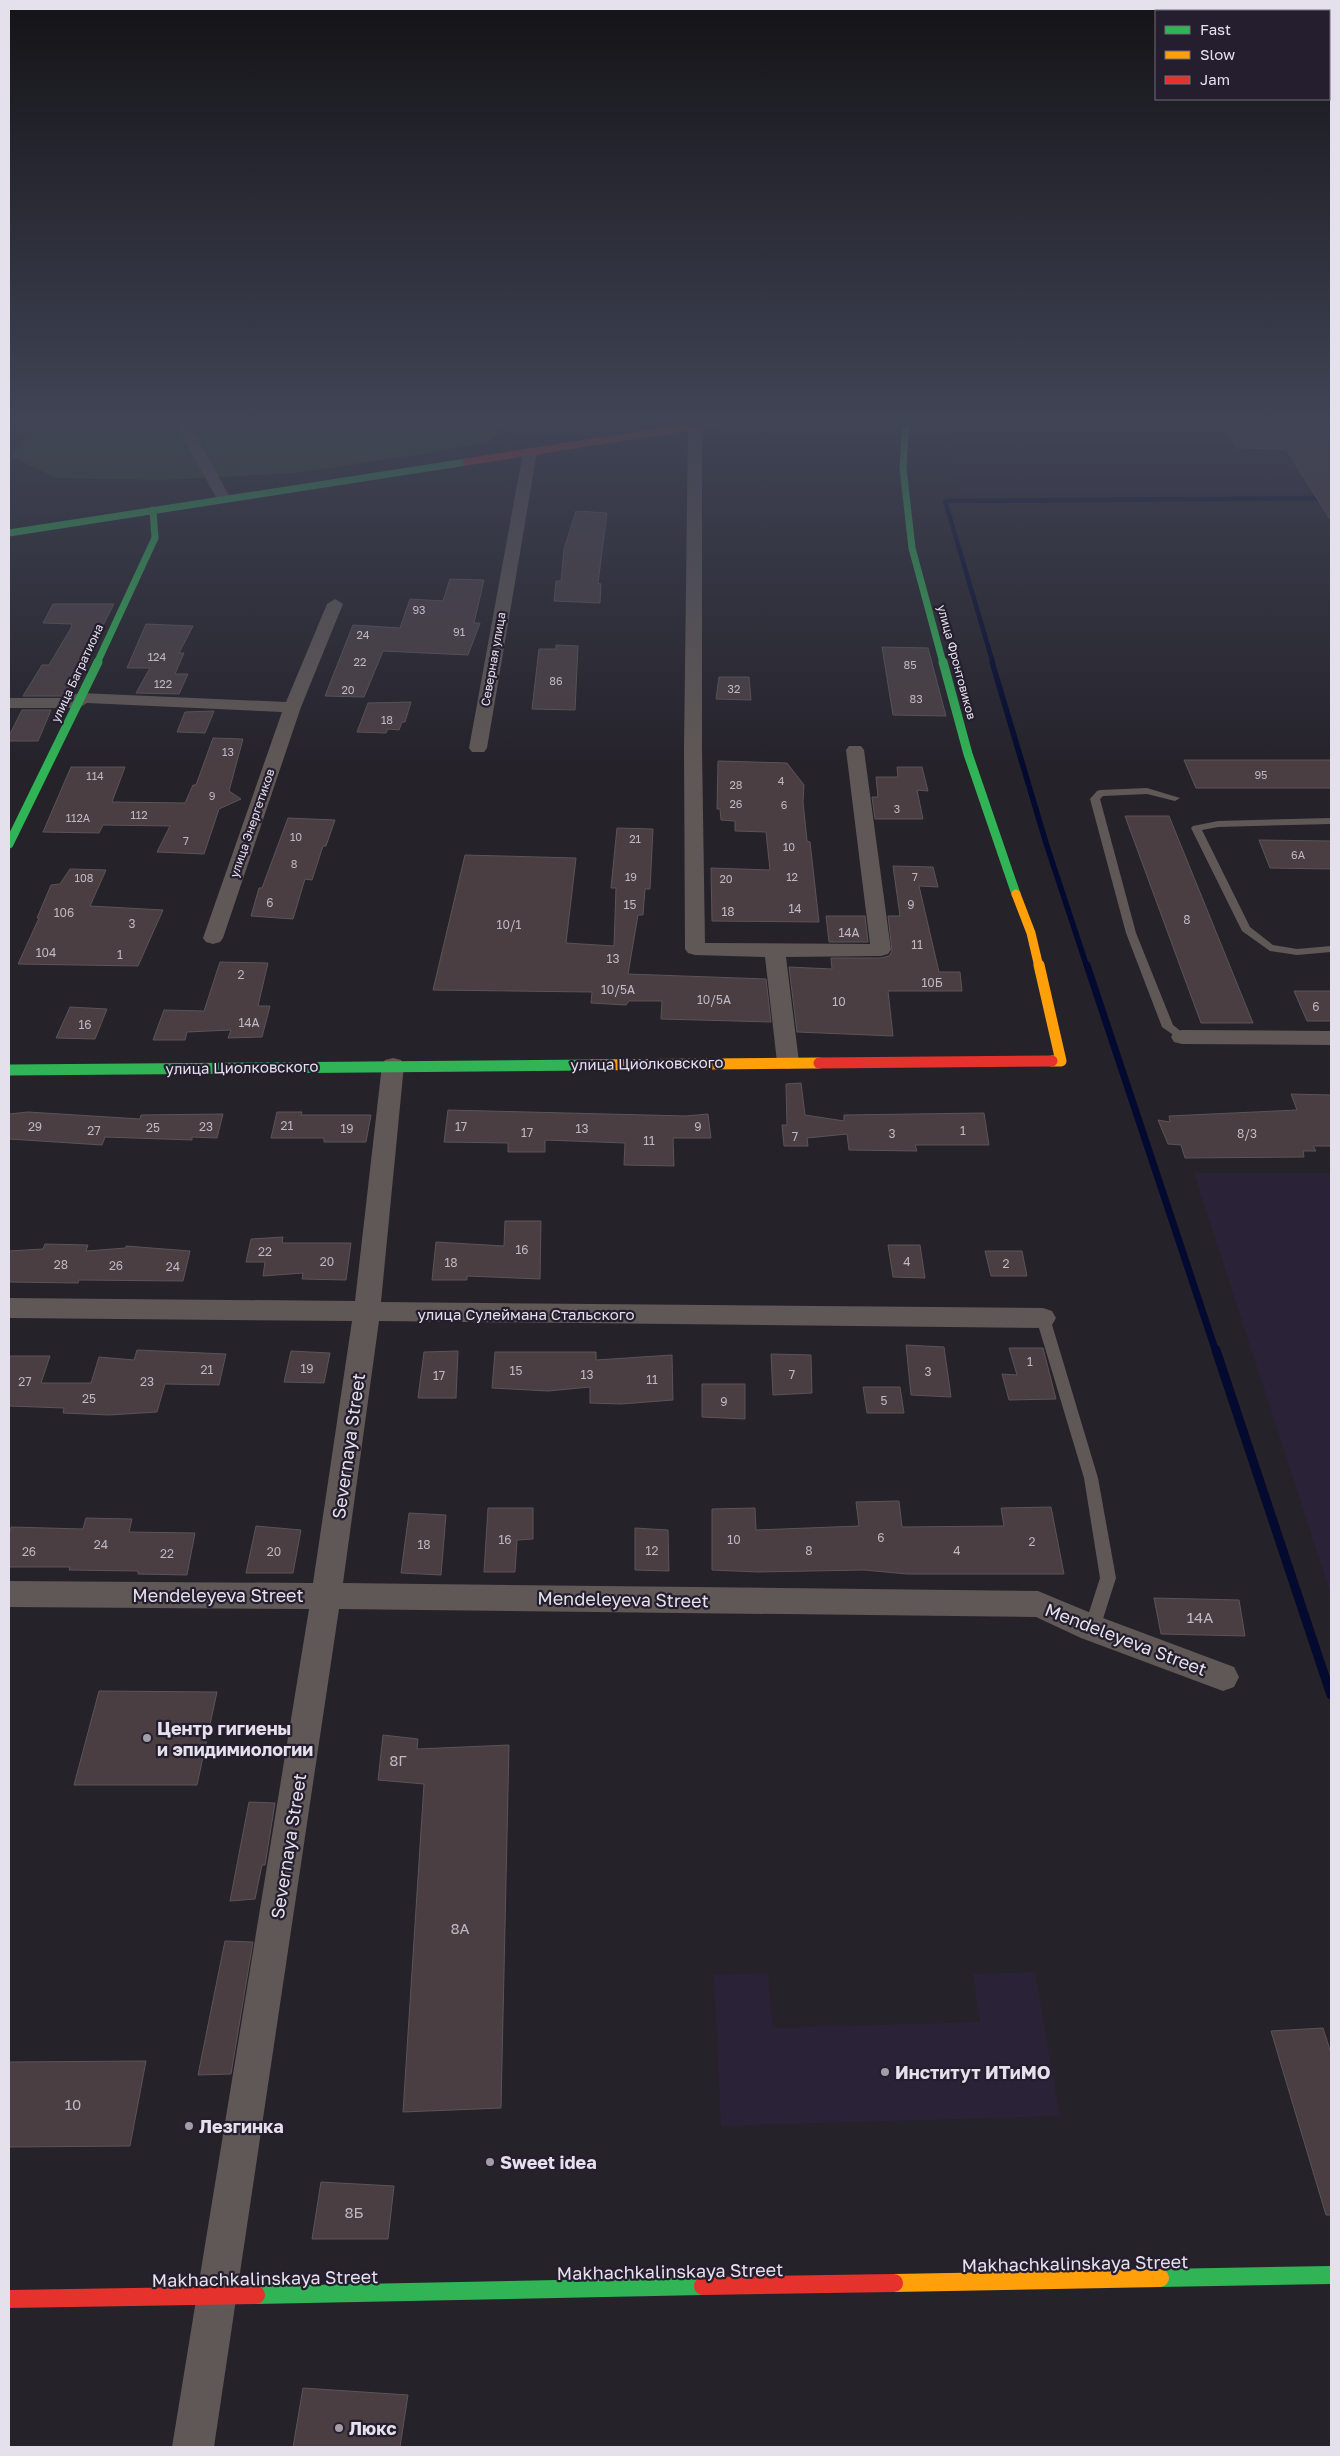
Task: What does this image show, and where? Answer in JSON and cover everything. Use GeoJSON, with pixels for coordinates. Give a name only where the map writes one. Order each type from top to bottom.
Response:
{"type":"FeatureCollection","features":[{"type":"Feature","properties":{"kind":"street","name":"улица Багратиона"},"geometry":{"type":"LineString","coordinates":[[9,844],[14,820],[80,700],[155,537]]}},
{"type":"Feature","properties":{"kind":"street","name":"Северная улица"},"geometry":{"type":"LineString","coordinates":[[478,748],[515,537]]}},
{"type":"Feature","properties":{"kind":"street"},"geometry":{"type":"LineString","coordinates":[[694,537],[693,749],[695,949],[775,951],[881,950],[855,750]]}},
{"type":"Feature","properties":{"kind":"street","name":"улица Фронтовиков"},"geometry":{"type":"LineString","coordinates":[[911,537],[912,548],[968,754],[998,845]]}},
{"type":"Feature","properties":{"kind":"street","name":"улица Энергетиков"},"geometry":{"type":"LineString","coordinates":[[213,938],[292,707],[336,604]]}},
{"type":"Feature","properties":{"kind":"street"},"geometry":{"type":"LineString","coordinates":[[9,703],[80,700],[292,707]]}},
{"type":"Feature","properties":{"kind":"street","name":"улица Циолковского"},"geometry":{"type":"LineString","coordinates":[[9,1070],[393,1065],[1061,1061],[1031,933],[998,845]]}},
{"type":"Feature","properties":{"kind":"street"},"geometry":{"type":"LineString","coordinates":[[775,951],[788,1062]]}},
{"type":"Feature","properties":{"kind":"street"},"geometry":{"type":"LineString","coordinates":[[1182,1037],[1331,1038]]}},
{"type":"Feature","properties":{"kind":"street","name":"Severnaya Street"},"geometry":{"type":"LineString","coordinates":[[193,2447],[218,2297],[326,1596],[367,1312],[393,1065]]}},
{"type":"Feature","properties":{"kind":"street","name":"улица Сулеймана Стальского"},"geometry":{"type":"LineString","coordinates":[[9,1308],[1043,1318]]}},
{"type":"Feature","properties":{"kind":"street","name":"Mendeleyeva Street"},"geometry":{"type":"LineString","coordinates":[[9,1594],[1038,1604],[1092,1628],[1223,1677]]}},
{"type":"Feature","properties":{"kind":"street","name":"Makhachkalinskaya Street"},"geometry":{"type":"LineString","coordinates":[[9,2299],[218,2297],[1331,2275]]}},
{"type":"Feature","properties":{"kind":"lane"},"geometry":{"type":"LineString","coordinates":[[1175,798],[1147,791],[1100,793],[1095,799],[1131,933],[1168,1027],[1182,1037]]}},
{"type":"Feature","properties":{"kind":"lane"},"geometry":{"type":"LineString","coordinates":[[1331,821],[1218,824],[1196,828],[1246,929],[1270,948],[1297,952],[1331,949]]}},
{"type":"Feature","properties":{"kind":"lane"},"geometry":{"type":"LineString","coordinates":[[1043,1318],[1090,1478],[1108,1578],[1092,1628]]}},
{"type":"Feature","properties":{"kind":"shaded area"},"geometry":{"type":"Polygon","coordinates":[[[1194,1173],[1331,1173],[1331,1595],[1194,1173]]]}},
{"type":"Feature","properties":{"kind":"shaded area","name":"Институт ИТиМО"},"geometry":{"type":"Polygon","coordinates":[[[1035,1972],[1060,2116],[721,2126],[714,1975],[768,1973],[773,2028],[980,2022],[973,1974],[1035,1972]]]}},
{"type":"Feature","properties":{"kind":"building"},"geometry":{"type":"Polygon","coordinates":[[[568,537],[604,537],[598,583],[601,584],[600,603],[554,601],[556,581],[561,581],[564,549],[568,537]]]}},
{"type":"Feature","properties":{"kind":"building"},"geometry":{"type":"Polygon","coordinates":[[[450,579],[484,580],[474,623],[480,623],[468,655],[383,651],[364,697],[325,696],[353,625],[400,628],[410,599],[443,601],[450,579]]]}},
{"type":"Feature","properties":{"kind":"building"},"geometry":{"type":"Polygon","coordinates":[[[53,604],[114,604],[66,696],[23,696],[42,665],[49,665],[71,628],[72,624],[43,623],[53,604]]]}},
{"type":"Feature","properties":{"kind":"building"},"geometry":{"type":"Polygon","coordinates":[[[146,624],[193,626],[179,653],[184,653],[175,674],[188,674],[179,694],[136,693],[150,668],[127,668],[146,624]]]}},
{"type":"Feature","properties":{"kind":"building"},"geometry":{"type":"Polygon","coordinates":[[[556,645],[578,646],[575,710],[532,709],[539,649],[556,649],[556,645]]]}},
{"type":"Feature","properties":{"kind":"building"},"geometry":{"type":"Polygon","coordinates":[[[882,647],[928,648],[946,716],[893,715],[882,647]]]}},
{"type":"Feature","properties":{"kind":"building"},"geometry":{"type":"Polygon","coordinates":[[[719,677],[749,677],[751,700],[716,699],[719,677]]]}},
{"type":"Feature","properties":{"kind":"building"},"geometry":{"type":"Polygon","coordinates":[[[411,702],[405,722],[402,722],[399,730],[388,729],[386,733],[357,732],[368,703],[411,702]]]}},
{"type":"Feature","properties":{"kind":"building"},"geometry":{"type":"Polygon","coordinates":[[[22,710],[51,710],[38,741],[9,741],[9,736],[22,710]]]}},
{"type":"Feature","properties":{"kind":"building"},"geometry":{"type":"Polygon","coordinates":[[[214,711],[205,733],[177,732],[185,712],[214,711]]]}},
{"type":"Feature","properties":{"kind":"building"},"geometry":{"type":"Polygon","coordinates":[[[213,738],[243,739],[229,791],[241,799],[219,809],[204,854],[157,852],[170,826],[103,825],[99,833],[43,832],[71,767],[125,767],[112,802],[185,803],[193,785],[196,785],[213,738]]]}},
{"type":"Feature","properties":{"kind":"building"},"geometry":{"type":"Polygon","coordinates":[[[1184,760],[1331,760],[1331,788],[1196,788],[1184,760]]]}},
{"type":"Feature","properties":{"kind":"building"},"geometry":{"type":"Polygon","coordinates":[[[718,761],[787,763],[804,785],[803,802],[807,841],[810,842],[819,922],[712,921],[711,868],[770,870],[766,832],[735,831],[735,821],[721,820],[720,809],[717,809],[718,761]]]}},
{"type":"Feature","properties":{"kind":"building"},"geometry":{"type":"Polygon","coordinates":[[[897,767],[922,767],[928,791],[917,790],[923,819],[875,819],[872,797],[878,797],[876,777],[898,777],[897,767]]]}},
{"type":"Feature","properties":{"kind":"building"},"geometry":{"type":"Polygon","coordinates":[[[1125,816],[1169,816],[1253,1023],[1201,1023],[1125,816]]]}},
{"type":"Feature","properties":{"kind":"building"},"geometry":{"type":"Polygon","coordinates":[[[288,818],[335,820],[326,846],[323,846],[312,880],[305,879],[293,919],[251,916],[259,888],[262,888],[288,818]]]}},
{"type":"Feature","properties":{"kind":"building"},"geometry":{"type":"Polygon","coordinates":[[[617,828],[653,829],[650,889],[645,889],[643,915],[638,915],[628,974],[766,979],[771,1022],[661,1019],[662,1001],[629,1001],[626,1005],[591,1003],[592,992],[433,990],[465,855],[576,858],[566,943],[614,946],[616,888],[611,888],[617,828]]]}},
{"type":"Feature","properties":{"kind":"building"},"geometry":{"type":"Polygon","coordinates":[[[1259,840],[1331,841],[1331,869],[1270,868],[1259,840]]]}},
{"type":"Feature","properties":{"kind":"building"},"geometry":{"type":"Polygon","coordinates":[[[893,866],[933,867],[938,887],[919,886],[939,972],[960,972],[962,991],[888,991],[893,1036],[797,1032],[789,967],[832,969],[831,958],[881,958],[889,956],[892,951],[888,916],[900,916],[893,866]]]}},
{"type":"Feature","properties":{"kind":"building"},"geometry":{"type":"Polygon","coordinates":[[[70,869],[106,870],[90,906],[163,910],[138,966],[18,964],[39,918],[37,918],[51,885],[60,884],[70,869]]]}},
{"type":"Feature","properties":{"kind":"building"},"geometry":{"type":"Polygon","coordinates":[[[826,916],[865,916],[868,942],[829,942],[826,916]]]}},
{"type":"Feature","properties":{"kind":"building"},"geometry":{"type":"Polygon","coordinates":[[[220,962],[268,963],[258,1006],[270,1006],[262,1037],[228,1038],[231,1030],[187,1032],[185,1040],[153,1040],[164,1010],[204,1011],[220,962]]]}},
{"type":"Feature","properties":{"kind":"building"},"geometry":{"type":"Polygon","coordinates":[[[1294,991],[1331,991],[1331,1021],[1307,1021],[1294,991]]]}},
{"type":"Feature","properties":{"kind":"building"},"geometry":{"type":"Polygon","coordinates":[[[70,1007],[107,1009],[95,1039],[56,1038],[70,1007]]]}},
{"type":"Feature","properties":{"kind":"building"},"geometry":{"type":"Polygon","coordinates":[[[801,1083],[805,1115],[844,1121],[844,1115],[984,1113],[989,1145],[915,1145],[917,1151],[849,1150],[847,1134],[807,1138],[808,1146],[784,1146],[782,1125],[787,1125],[786,1084],[801,1083]]]}},
{"type":"Feature","properties":{"kind":"building"},"geometry":{"type":"Polygon","coordinates":[[[1291,1094],[1331,1095],[1331,1146],[1313,1146],[1316,1151],[1303,1151],[1304,1157],[1185,1158],[1181,1145],[1168,1144],[1158,1120],[1170,1122],[1169,1116],[1297,1110],[1291,1094]]]}},
{"type":"Feature","properties":{"kind":"building"},"geometry":{"type":"Polygon","coordinates":[[[448,1110],[686,1116],[708,1114],[711,1138],[673,1138],[674,1166],[624,1165],[625,1143],[545,1140],[545,1152],[508,1152],[508,1143],[444,1142],[448,1110]]]}},
{"type":"Feature","properties":{"kind":"building"},"geometry":{"type":"Polygon","coordinates":[[[28,1112],[140,1119],[141,1115],[223,1114],[217,1138],[192,1137],[192,1140],[105,1137],[102,1145],[9,1139],[9,1114],[28,1112]]]}},
{"type":"Feature","properties":{"kind":"building"},"geometry":{"type":"Polygon","coordinates":[[[277,1112],[302,1112],[301,1115],[371,1115],[366,1142],[324,1142],[324,1138],[271,1138],[277,1112]]]}},
{"type":"Feature","properties":{"kind":"building"},"geometry":{"type":"Polygon","coordinates":[[[505,1221],[541,1221],[540,1279],[467,1276],[467,1280],[432,1280],[436,1242],[504,1246],[505,1221]]]}},
{"type":"Feature","properties":{"kind":"building"},"geometry":{"type":"Polygon","coordinates":[[[283,1237],[282,1243],[351,1243],[346,1280],[302,1279],[303,1273],[263,1276],[265,1262],[246,1262],[251,1239],[283,1237]]]}},
{"type":"Feature","properties":{"kind":"building"},"geometry":{"type":"Polygon","coordinates":[[[45,1244],[88,1245],[86,1251],[126,1248],[126,1246],[190,1251],[183,1281],[79,1280],[78,1283],[9,1282],[9,1251],[43,1249],[45,1244]]]}},
{"type":"Feature","properties":{"kind":"building"},"geometry":{"type":"Polygon","coordinates":[[[888,1245],[920,1245],[925,1278],[893,1277],[888,1245]]]}},
{"type":"Feature","properties":{"kind":"building"},"geometry":{"type":"Polygon","coordinates":[[[985,1251],[1022,1251],[1027,1276],[991,1276],[985,1251]]]}},
{"type":"Feature","properties":{"kind":"building"},"geometry":{"type":"Polygon","coordinates":[[[906,1345],[944,1347],[951,1397],[911,1395],[906,1345]]]}},
{"type":"Feature","properties":{"kind":"building"},"geometry":{"type":"Polygon","coordinates":[[[1009,1348],[1043,1348],[1056,1399],[1009,1400],[1002,1374],[1017,1375],[1009,1348]]]}},
{"type":"Feature","properties":{"kind":"building"},"geometry":{"type":"Polygon","coordinates":[[[137,1350],[226,1354],[219,1385],[165,1384],[157,1412],[109,1415],[63,1413],[64,1408],[9,1406],[9,1356],[50,1356],[41,1383],[91,1383],[99,1357],[134,1360],[137,1350]]]}},
{"type":"Feature","properties":{"kind":"building"},"geometry":{"type":"Polygon","coordinates":[[[291,1351],[330,1353],[324,1383],[284,1382],[291,1351]]]}},
{"type":"Feature","properties":{"kind":"building"},"geometry":{"type":"Polygon","coordinates":[[[458,1351],[456,1398],[418,1398],[424,1352],[458,1351]]]}},
{"type":"Feature","properties":{"kind":"building"},"geometry":{"type":"Polygon","coordinates":[[[495,1352],[596,1352],[596,1360],[672,1355],[673,1400],[621,1404],[590,1403],[590,1387],[548,1391],[492,1388],[495,1352]]]}},
{"type":"Feature","properties":{"kind":"building"},"geometry":{"type":"Polygon","coordinates":[[[771,1354],[811,1355],[812,1393],[773,1395],[771,1354]]]}},
{"type":"Feature","properties":{"kind":"building"},"geometry":{"type":"Polygon","coordinates":[[[702,1384],[745,1384],[745,1419],[702,1417],[702,1384]]]}},
{"type":"Feature","properties":{"kind":"building"},"geometry":{"type":"Polygon","coordinates":[[[863,1387],[900,1387],[904,1413],[867,1413],[863,1387]]]}},
{"type":"Feature","properties":{"kind":"building"},"geometry":{"type":"Polygon","coordinates":[[[899,1501],[902,1527],[1004,1526],[1001,1508],[1051,1507],[1064,1574],[907,1574],[864,1570],[758,1572],[712,1570],[712,1509],[755,1508],[756,1530],[859,1526],[856,1502],[899,1501]]]}},
{"type":"Feature","properties":{"kind":"building"},"geometry":{"type":"Polygon","coordinates":[[[488,1508],[533,1508],[533,1539],[517,1540],[515,1572],[484,1572],[488,1508]]]}},
{"type":"Feature","properties":{"kind":"building"},"geometry":{"type":"Polygon","coordinates":[[[409,1513],[446,1515],[441,1575],[401,1573],[409,1513]]]}},
{"type":"Feature","properties":{"kind":"building"},"geometry":{"type":"Polygon","coordinates":[[[86,1518],[132,1519],[129,1532],[195,1533],[187,1575],[138,1574],[138,1571],[69,1570],[70,1567],[9,1567],[9,1535],[11,1527],[83,1529],[86,1518]]]}},
{"type":"Feature","properties":{"kind":"building"},"geometry":{"type":"Polygon","coordinates":[[[256,1526],[301,1530],[293,1573],[246,1573],[256,1526]]]}},
{"type":"Feature","properties":{"kind":"building"},"geometry":{"type":"Polygon","coordinates":[[[635,1528],[668,1530],[669,1571],[635,1570],[635,1528]]]}},
{"type":"Feature","properties":{"kind":"building"},"geometry":{"type":"Polygon","coordinates":[[[1154,1598],[1239,1600],[1245,1636],[1161,1634],[1154,1598]]]}},
{"type":"Feature","properties":{"kind":"building","name":"Центр гигиены и эпидимиологии"},"geometry":{"type":"Polygon","coordinates":[[[99,1691],[217,1692],[197,1785],[74,1785],[99,1691]]]}},
{"type":"Feature","properties":{"kind":"building"},"geometry":{"type":"Polygon","coordinates":[[[383,1735],[418,1739],[417,1749],[509,1745],[501,2108],[403,2112],[424,1784],[378,1780],[383,1735]]]}},
{"type":"Feature","properties":{"kind":"building"},"geometry":{"type":"Polygon","coordinates":[[[249,1802],[275,1803],[265,1865],[262,1865],[255,1899],[230,1901],[249,1802]]]}},
{"type":"Feature","properties":{"kind":"building"},"geometry":{"type":"Polygon","coordinates":[[[225,1941],[253,1942],[231,2074],[198,2075],[225,1941]]]}},
{"type":"Feature","properties":{"kind":"building"},"geometry":{"type":"Polygon","coordinates":[[[1323,2028],[1331,2053],[1331,2215],[1326,2215],[1271,2031],[1323,2028]]]}},
{"type":"Feature","properties":{"kind":"building"},"geometry":{"type":"Polygon","coordinates":[[[146,2061],[130,2146],[9,2147],[9,2062],[146,2061]]]}},
{"type":"Feature","properties":{"kind":"building"},"geometry":{"type":"Polygon","coordinates":[[[321,2182],[394,2186],[388,2239],[312,2239],[321,2182]]]}},
{"type":"Feature","properties":{"kind":"building"},"geometry":{"type":"Polygon","coordinates":[[[303,2388],[408,2395],[400,2447],[293,2447],[303,2388]]]}},
{"type":"Feature","properties":{"kind":"waterway"},"geometry":{"type":"LineString","coordinates":[[956,537],[993,663]]}},
{"type":"Feature","properties":{"kind":"waterway"},"geometry":{"type":"LineString","coordinates":[[992,662],[1046,843],[1087,967]]}},
{"type":"Feature","properties":{"kind":"waterway"},"geometry":{"type":"LineString","coordinates":[[1087,965],[1216,1352]]}},
{"type":"Feature","properties":{"kind":"waterway"},"geometry":{"type":"LineString","coordinates":[[1216,1350],[1331,1695]]}},
{"type":"Feature","properties":{"kind":"traffic: fast"},"geometry":{"type":"LineString","coordinates":[[9,844],[79,703],[155,537]]}},
{"type":"Feature","properties":{"kind":"traffic: fast"},"geometry":{"type":"LineString","coordinates":[[911,537],[912,548],[968,754],[1016,894]]}},
{"type":"Feature","properties":{"kind":"traffic: fast"},"geometry":{"type":"LineString","coordinates":[[9,1070],[592,1065]]}},
{"type":"Feature","properties":{"kind":"traffic: fast"},"geometry":{"type":"LineString","coordinates":[[1160,2278],[1331,2275]]}},
{"type":"Feature","properties":{"kind":"traffic: fast"},"geometry":{"type":"LineString","coordinates":[[256,2295],[703,2286]]}},
{"type":"Feature","properties":{"kind":"traffic: slow"},"geometry":{"type":"LineString","coordinates":[[1016,894],[1031,933],[1061,1061],[1052,1061]]}},
{"type":"Feature","properties":{"kind":"traffic: slow"},"geometry":{"type":"LineString","coordinates":[[592,1065],[819,1063]]}},
{"type":"Feature","properties":{"kind":"traffic: slow"},"geometry":{"type":"LineString","coordinates":[[894,2283],[1160,2278]]}},
{"type":"Feature","properties":{"kind":"traffic: jam"},"geometry":{"type":"LineString","coordinates":[[819,1063],[1052,1061]]}},
{"type":"Feature","properties":{"kind":"traffic: jam"},"geometry":{"type":"LineString","coordinates":[[703,2286],[894,2283]]}},
{"type":"Feature","properties":{"kind":"traffic: jam"},"geometry":{"type":"LineString","coordinates":[[9,2299],[256,2295]]}},
{"type":"Feature","properties":{"kind":"place","name":"Центр гигиены и эпидимиологии"},"geometry":{"type":"Point","coordinates":[147,1738]}},
{"type":"Feature","properties":{"kind":"place","name":"Институт ИТиМО"},"geometry":{"type":"Point","coordinates":[885,2072]}},
{"type":"Feature","properties":{"kind":"place","name":"Лезгинка"},"geometry":{"type":"Point","coordinates":[189,2126]}},
{"type":"Feature","properties":{"kind":"place","name":"Sweet idea"},"geometry":{"type":"Point","coordinates":[490,2162]}},
{"type":"Feature","properties":{"kind":"place","name":"Люкс"},"geometry":{"type":"Point","coordinates":[339,2428]}}]}
